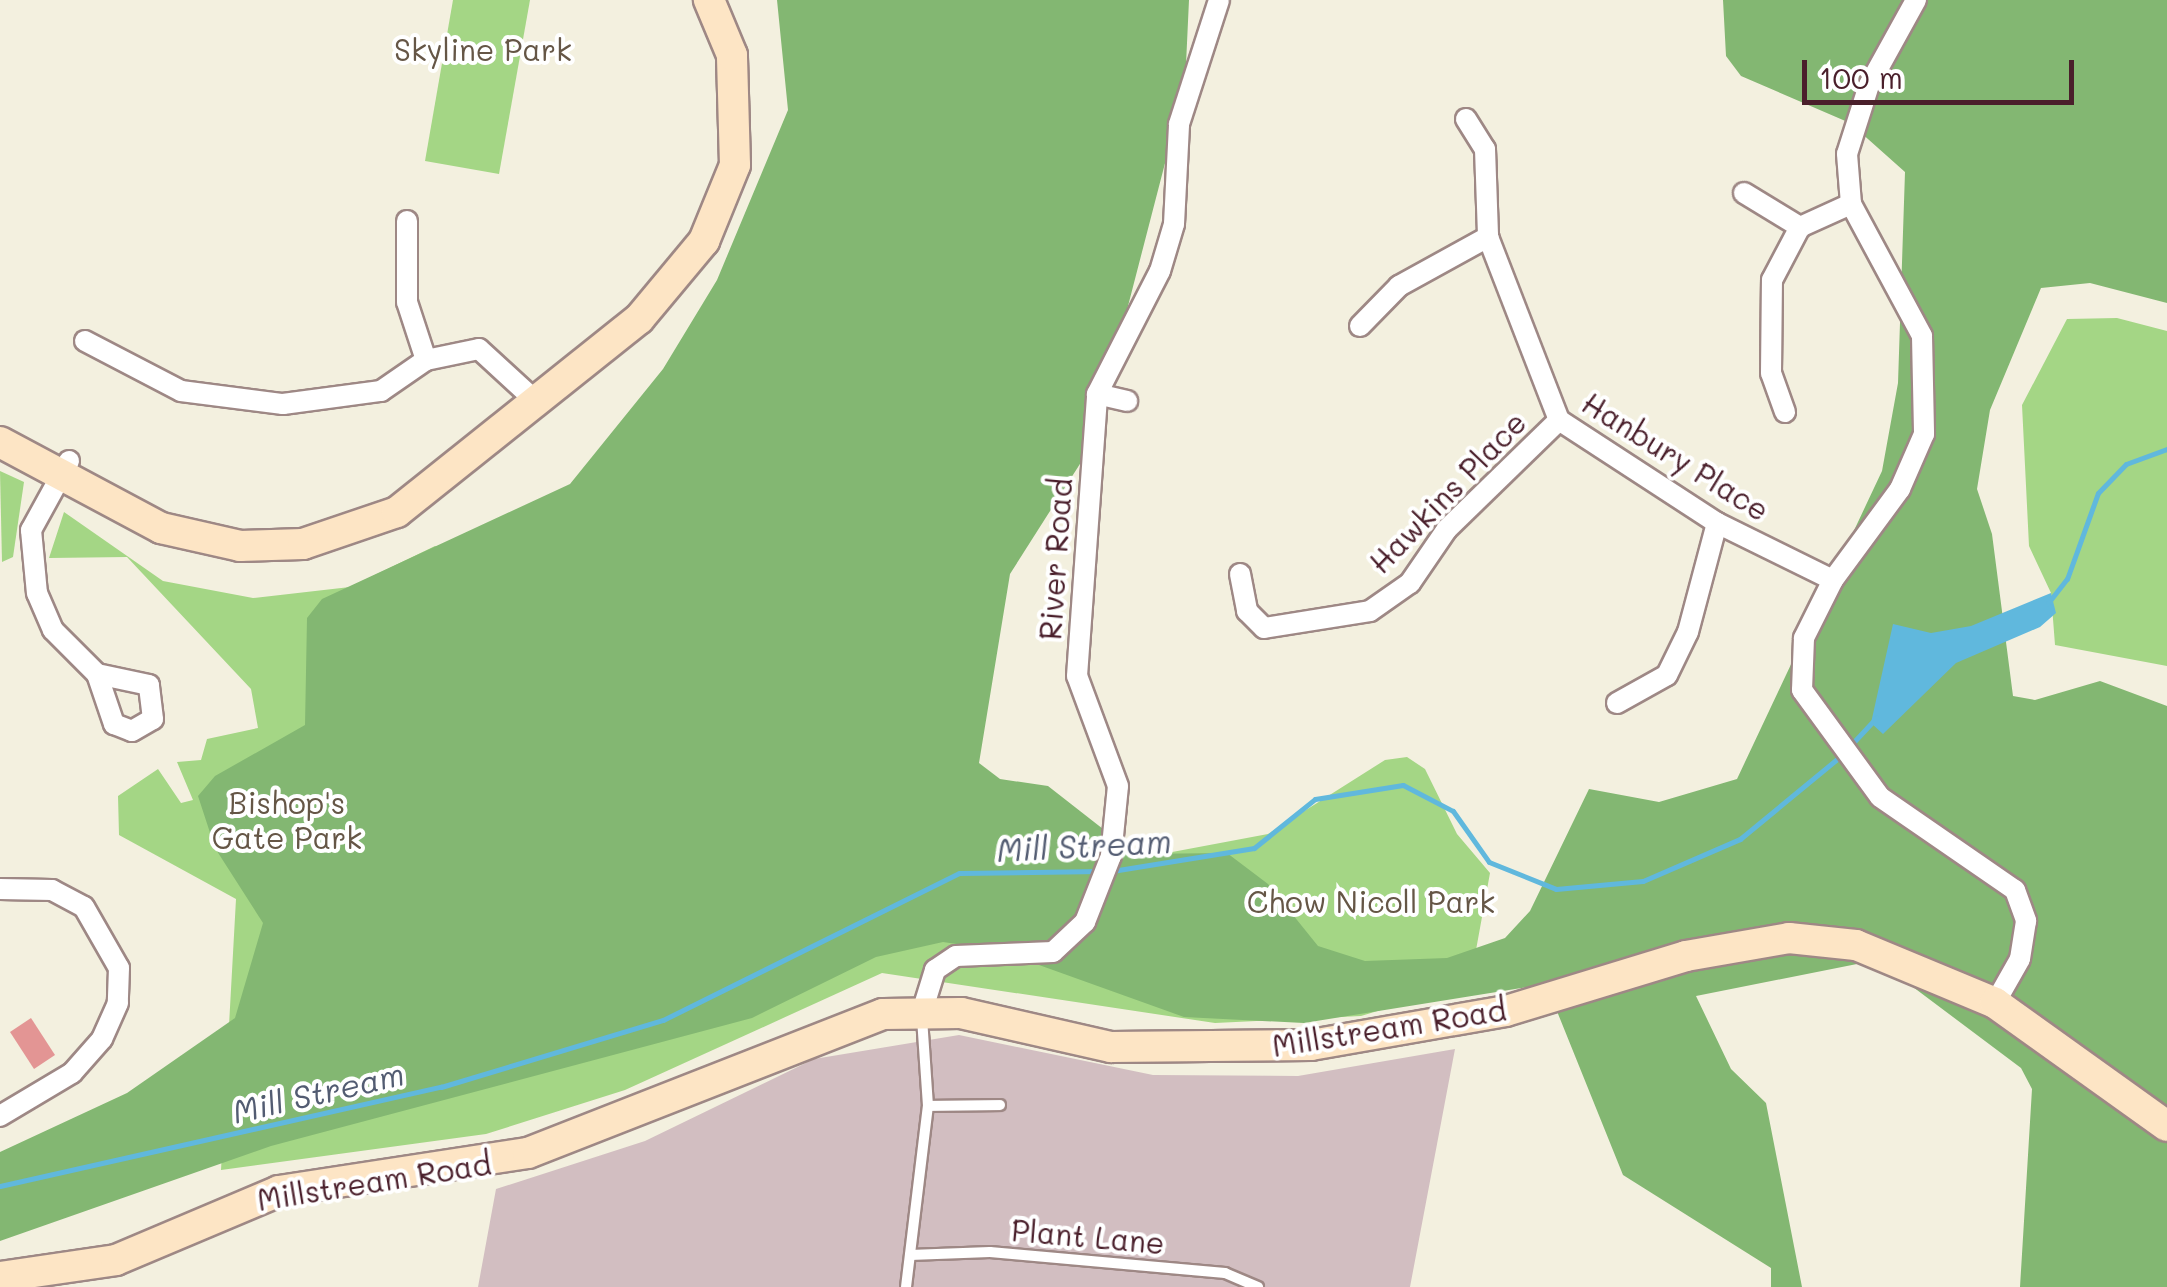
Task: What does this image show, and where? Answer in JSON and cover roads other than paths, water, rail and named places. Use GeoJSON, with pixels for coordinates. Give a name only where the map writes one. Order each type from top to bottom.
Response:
{"type":"FeatureCollection","features":[{"type":"Feature","properties":{"kind":"street"},"geometry":{"type":"LineString","coordinates":[[533,398],[625,308],[687,232],[718,162],[714,61],[689,0]]}},
{"type":"Feature","properties":{"kind":"street"},"geometry":{"type":"LineString","coordinates":[[0,442],[168,514],[241,531],[303,529],[386,501],[639,319],[704,241],[734,165],[732,56],[708,0]]}},
{"type":"Feature","properties":{"kind":"street","name":"River Road"},"geometry":{"type":"LineString","coordinates":[[922,1012],[935,970],[956,956],[1053,952],[1084,922],[1111,856],[1118,786],[1076,676],[1097,394],[1160,271],[1174,224],[1179,124],[1219,0]]}},
{"type":"Feature","properties":{"kind":"street"},"geometry":{"type":"LineString","coordinates":[[1916,0],[1854,118],[1851,204],[1904,287],[1922,336],[1928,402],[1914,465],[1834,580],[1804,638],[1802,690],[1824,733],[1857,773],[2014,890],[2026,920],[2020,959],[1995,1002]]}},
{"type":"Feature","properties":{"kind":"street","name":"Hanbury Place"},"geometry":{"type":"LineString","coordinates":[[1466,119],[1484,149],[1488,238],[1559,420],[1716,524],[1834,580]]}},
{"type":"Feature","properties":{"kind":"street"},"geometry":{"type":"LineString","coordinates":[[1744,193],[1800,227]]}},
{"type":"Feature","properties":{"kind":"street"},"geometry":{"type":"LineString","coordinates":[[1784,412],[1772,373],[1772,280],[1800,227],[1851,204]]}},
{"type":"Feature","properties":{"kind":"street"},"geometry":{"type":"LineString","coordinates":[[407,221],[407,302],[426,360]]}},
{"type":"Feature","properties":{"kind":"street"},"geometry":{"type":"LineString","coordinates":[[1360,326],[1399,286],[1488,238]]}},
{"type":"Feature","properties":{"kind":"street"},"geometry":{"type":"LineString","coordinates":[[85,341],[181,391],[227,402],[382,391],[426,360],[479,348],[533,398]]}},
{"type":"Feature","properties":{"kind":"street"},"geometry":{"type":"LineString","coordinates":[[1097,394],[1127,401]]}},
{"type":"Feature","properties":{"kind":"street","name":"Hawkins Place"},"geometry":{"type":"LineString","coordinates":[[1240,574],[1246,611],[1264,628],[1370,611],[1410,583],[1447,529],[1559,420]]}},
{"type":"Feature","properties":{"kind":"street"},"geometry":{"type":"LineString","coordinates":[[0,423],[65,469]]}},
{"type":"Feature","properties":{"kind":"street"},"geometry":{"type":"LineString","coordinates":[[65,469],[31,530],[37,592],[52,630],[97,674]]}},
{"type":"Feature","properties":{"kind":"street"},"geometry":{"type":"LineString","coordinates":[[1616,703],[1667,675],[1688,632],[1716,524]]}},
{"type":"Feature","properties":{"kind":"street"},"geometry":{"type":"LineString","coordinates":[[0,889],[52,890],[84,907],[119,968],[118,1003],[102,1039],[72,1073],[0,1116]]}},
{"type":"Feature","properties":{"kind":"street","name":"Millstream Road"},"geometry":{"type":"LineString","coordinates":[[0,1278],[116,1260],[280,1192],[528,1153],[850,1022],[922,1012],[1111,1048],[1311,1045],[1506,1010],[1686,956],[1789,938],[1856,945],[1995,1002],[2167,1126]]}},
{"type":"Feature","properties":{"kind":"lane"},"geometry":{"type":"LineString","coordinates":[[906,1287],[928,1106],[922,1012]]}},
{"type":"Feature","properties":{"kind":"lane"},"geometry":{"type":"LineString","coordinates":[[928,1106],[1000,1105]]}},
{"type":"Feature","properties":{"kind":"lane","name":"Plant Lane"},"geometry":{"type":"LineString","coordinates":[[910,1255],[990,1252],[1225,1273],[1258,1287]]}},
{"type":"Feature","properties":{"kind":"water"},"geometry":{"type":"Polygon","coordinates":[[[2051,593],[2056,613],[2040,627],[1956,663],[1883,734],[1871,723],[1893,624],[1931,633],[1971,626],[2051,593]]]}},
{"type":"Feature","properties":{"kind":"waterway","name":"Mill Stream"},"geometry":{"type":"LineString","coordinates":[[2048,603],[2067,579],[2098,493],[2126,464],[2167,449]]}},
{"type":"Feature","properties":{"kind":"waterway","name":"Mill Stream"},"geometry":{"type":"LineString","coordinates":[[1849,747],[1876,718]]}},
{"type":"Feature","properties":{"kind":"waterway","name":"Mill Stream"},"geometry":{"type":"LineString","coordinates":[[1112,871],[1254,848],[1315,799],[1403,785],[1453,811],[1489,862],[1556,889],[1643,881],[1740,839],[1842,755]]}},
{"type":"Feature","properties":{"kind":"waterway","name":"Mill Stream"},"geometry":{"type":"LineString","coordinates":[[0,1186],[441,1087],[663,1020],[959,873],[1101,871]]}},
{"type":"Feature","properties":{"kind":"park label","name":"Skyline Park"},"geometry":{"type":"Point","coordinates":[483,49]}},
{"type":"Feature","properties":{"kind":"park label","name":"Bishop's Gate Park"},"geometry":{"type":"Point","coordinates":[287,819]}},
{"type":"Feature","properties":{"kind":"park label","name":"Chow Nicoll Park"},"geometry":{"type":"Point","coordinates":[1371,901]}}]}
